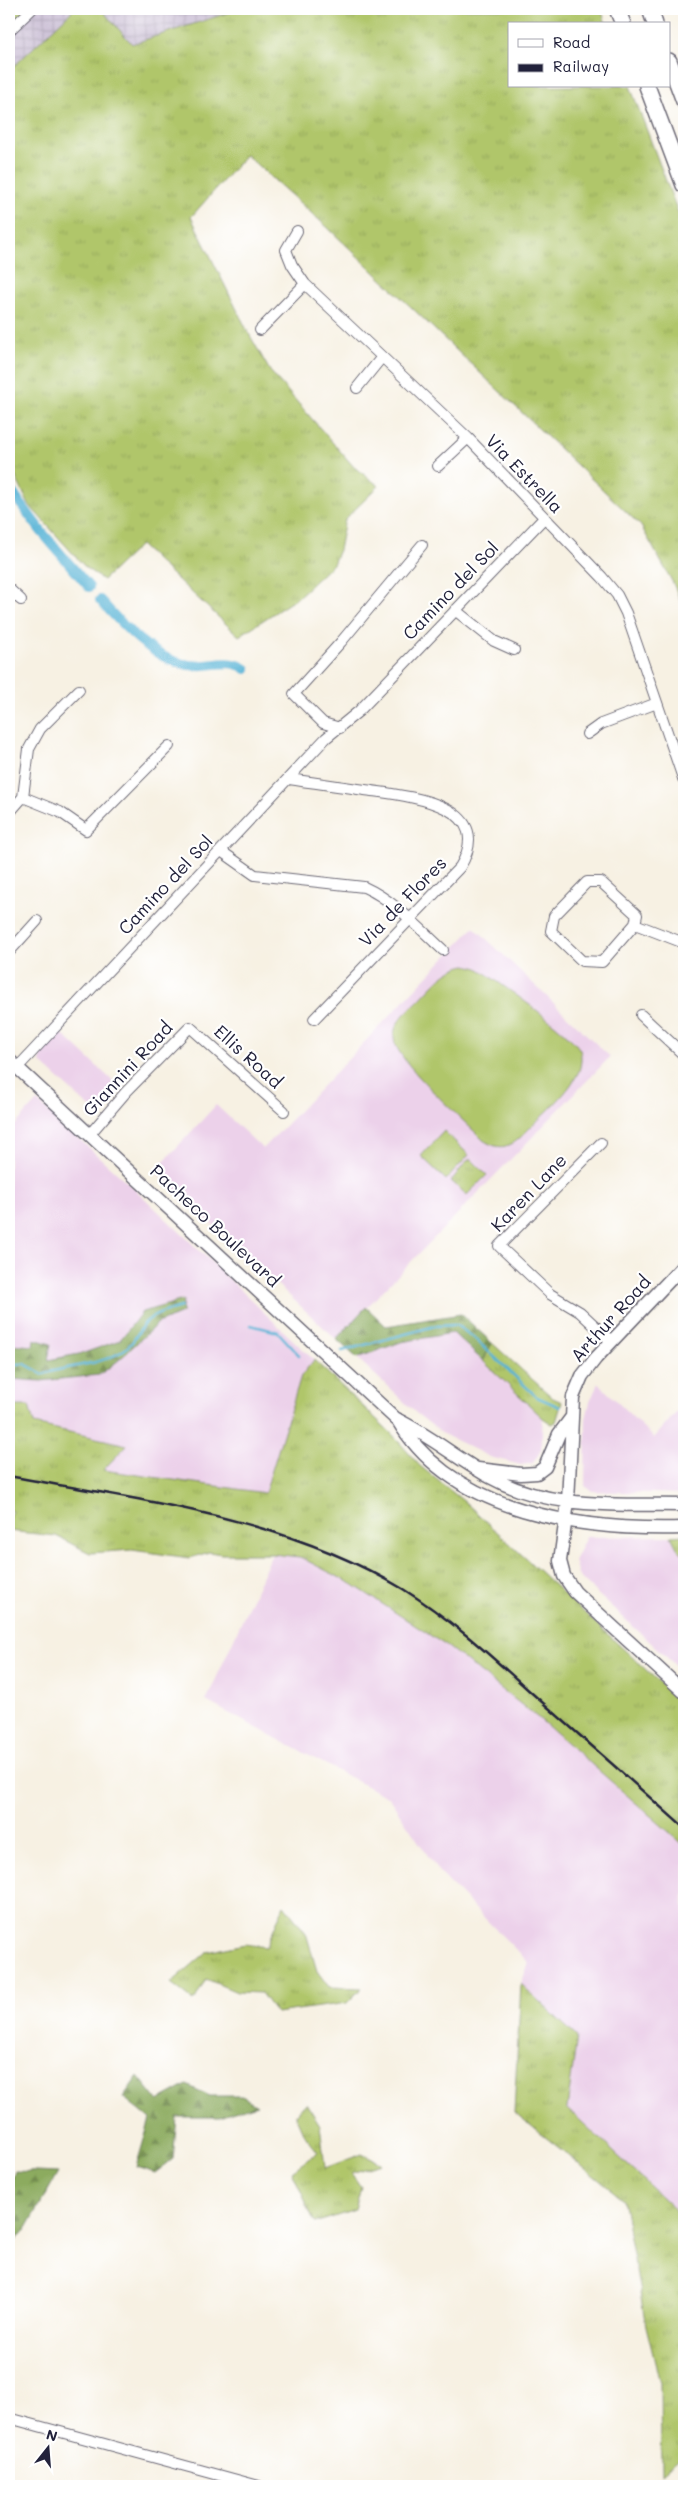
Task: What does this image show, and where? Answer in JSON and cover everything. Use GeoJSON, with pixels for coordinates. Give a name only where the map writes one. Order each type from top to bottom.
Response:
{"type":"FeatureCollection","features":[{"type":"Feature","properties":{"kind":"highway"},"geometry":{"type":"LineString","coordinates":[[618,9],[622,22]]}},
{"type":"Feature","properties":{"kind":"highway"},"geometry":{"type":"LineString","coordinates":[[650,9],[654,22]]}},
{"type":"Feature","properties":{"kind":"highway"},"geometry":{"type":"LineString","coordinates":[[670,64],[684,101]]}},
{"type":"Feature","properties":{"kind":"highway"},"geometry":{"type":"LineString","coordinates":[[648,88],[684,185]]}},
{"type":"Feature","properties":{"kind":"main road","name":"Pacheco Boulevard"},"geometry":{"type":"LineString","coordinates":[[13,1064],[396,1419],[416,1429],[476,1469],[519,1490],[568,1502],[684,1505]]}},
{"type":"Feature","properties":{"kind":"main road","name":"Arthur Road"},"geometry":{"type":"LineString","coordinates":[[565,1521],[568,1502],[573,1397],[582,1376],[611,1341],[684,1265]]}},
{"type":"Feature","properties":{"kind":"main road"},"geometry":{"type":"LineString","coordinates":[[476,1469],[522,1474],[537,1473],[545,1466],[560,1434],[571,1418]]}},
{"type":"Feature","properties":{"kind":"main road","name":"Pacheco Boulevard"},"geometry":{"type":"LineString","coordinates":[[396,1419],[406,1436],[433,1463],[488,1497],[544,1517],[565,1521],[639,1528],[684,1528]]}},
{"type":"Feature","properties":{"kind":"main road"},"geometry":{"type":"LineString","coordinates":[[565,1521],[560,1561],[564,1576],[575,1592],[684,1692]]}},
{"type":"Feature","properties":{"kind":"street"},"geometry":{"type":"LineString","coordinates":[[9,31],[32,9]]}},
{"type":"Feature","properties":{"kind":"street","name":"Via Estrella"},"geometry":{"type":"LineString","coordinates":[[297,231],[286,250],[292,266],[305,284],[468,438],[617,595],[626,613],[684,781]]}},
{"type":"Feature","properties":{"kind":"street"},"geometry":{"type":"LineString","coordinates":[[260,330],[305,284]]}},
{"type":"Feature","properties":{"kind":"street"},"geometry":{"type":"LineString","coordinates":[[357,388],[382,357]]}},
{"type":"Feature","properties":{"kind":"street"},"geometry":{"type":"LineString","coordinates":[[438,466],[468,438]]}},
{"type":"Feature","properties":{"kind":"street","name":"Camino del Sol"},"geometry":{"type":"LineString","coordinates":[[13,1064],[220,851],[326,738],[360,711],[544,518]]}},
{"type":"Feature","properties":{"kind":"street"},"geometry":{"type":"LineString","coordinates":[[340,728],[323,723],[294,694],[341,642],[422,545]]}},
{"type":"Feature","properties":{"kind":"street"},"geometry":{"type":"LineString","coordinates":[[9,589],[21,600]]}},
{"type":"Feature","properties":{"kind":"street"},"geometry":{"type":"LineString","coordinates":[[455,610],[494,641],[514,650]]}},
{"type":"Feature","properties":{"kind":"street"},"geometry":{"type":"LineString","coordinates":[[9,813],[23,797],[29,749],[40,729],[79,690]]}},
{"type":"Feature","properties":{"kind":"street"},"geometry":{"type":"LineString","coordinates":[[587,734],[601,724],[657,703]]}},
{"type":"Feature","properties":{"kind":"street"},"geometry":{"type":"LineString","coordinates":[[23,797],[60,812],[86,830],[169,746]]}},
{"type":"Feature","properties":{"kind":"street","name":"Via de Flores"},"geometry":{"type":"LineString","coordinates":[[289,779],[421,798],[444,808],[460,818],[468,831],[470,844],[460,868],[314,1019]]}},
{"type":"Feature","properties":{"kind":"street"},"geometry":{"type":"LineString","coordinates":[[220,851],[255,876],[364,887],[376,893],[409,919],[443,950]]}},
{"type":"Feature","properties":{"kind":"street"},"geometry":{"type":"LineString","coordinates":[[587,882],[601,882],[636,915],[635,924],[602,962],[582,961],[551,931],[554,916],[587,882]]}},
{"type":"Feature","properties":{"kind":"street"},"geometry":{"type":"LineString","coordinates":[[9,952],[37,921]]}},
{"type":"Feature","properties":{"kind":"street"},"geometry":{"type":"LineString","coordinates":[[635,924],[684,944]]}},
{"type":"Feature","properties":{"kind":"street"},"geometry":{"type":"LineString","coordinates":[[641,1015],[684,1055]]}},
{"type":"Feature","properties":{"kind":"street","name":"Ellis Road"},"geometry":{"type":"LineString","coordinates":[[190,1027],[284,1111]]}},
{"type":"Feature","properties":{"kind":"street","name":"Giannini Road"},"geometry":{"type":"LineString","coordinates":[[90,1134],[126,1092],[190,1027]]}},
{"type":"Feature","properties":{"kind":"street","name":"Karen Lane"},"geometry":{"type":"LineString","coordinates":[[601,1143],[499,1246],[550,1294],[580,1312],[611,1341]]}},
{"type":"Feature","properties":{"kind":"street"},"geometry":{"type":"LineString","coordinates":[[9,2418],[259,2486]]}},
{"type":"Feature","properties":{"kind":"shaded area"},"geometry":{"type":"Polygon","coordinates":[[[9,9],[74,9],[9,71],[9,9]]]}},
{"type":"Feature","properties":{"kind":"shaded area"},"geometry":{"type":"Polygon","coordinates":[[[101,9],[240,9],[132,45],[101,9]]]}},
{"type":"Feature","properties":{"kind":"shaded area"},"geometry":{"type":"Polygon","coordinates":[[[474,927],[610,1057],[336,1339],[155,1171],[216,1105],[263,1149],[474,927]]]}},
{"type":"Feature","properties":{"kind":"shaded area"},"geometry":{"type":"Polygon","coordinates":[[[55,1027],[118,1086],[98,1110],[93,1110],[40,1062],[48,1034],[55,1027]]]}},
{"type":"Feature","properties":{"kind":"shaded area"},"geometry":{"type":"Polygon","coordinates":[[[37,1101],[140,1194],[314,1360],[301,1377],[265,1493],[102,1470],[127,1445],[34,1424],[28,1406],[9,1406],[9,1379],[41,1381],[99,1375],[119,1360],[158,1323],[182,1312],[182,1300],[142,1312],[120,1340],[84,1353],[47,1360],[51,1345],[34,1339],[33,1346],[9,1344],[9,1132],[37,1101]]]}},
{"type":"Feature","properties":{"kind":"shaded area"},"geometry":{"type":"Polygon","coordinates":[[[453,1333],[543,1418],[541,1450],[533,1463],[521,1465],[490,1457],[443,1434],[416,1413],[357,1358],[401,1342],[453,1333]]]}},
{"type":"Feature","properties":{"kind":"shaded area"},"geometry":{"type":"Polygon","coordinates":[[[598,1383],[654,1438],[684,1404],[684,1494],[592,1491],[585,1486],[586,1419],[590,1402],[598,1383]]]}},
{"type":"Feature","properties":{"kind":"shaded area"},"geometry":{"type":"Polygon","coordinates":[[[671,1536],[677,1548],[684,1555],[684,1673],[579,1577],[574,1561],[586,1537],[671,1536]]]}},
{"type":"Feature","properties":{"kind":"shaded area"},"geometry":{"type":"Polygon","coordinates":[[[272,1554],[300,1557],[352,1584],[448,1647],[542,1721],[684,1845],[684,2218],[567,2108],[577,2037],[521,1984],[529,1963],[439,1872],[389,1798],[206,1701],[272,1554]]]}},
{"type":"Feature","properties":{"kind":"green space"},"geometry":{"type":"Polygon","coordinates":[[[9,9],[32,9],[9,31],[9,9]]]}},
{"type":"Feature","properties":{"kind":"green space"},"geometry":{"type":"Polygon","coordinates":[[[74,9],[101,9],[132,44],[240,9],[601,9],[605,22],[508,22],[508,88],[631,88],[684,228],[684,609],[673,583],[641,526],[327,227],[246,155],[191,217],[248,332],[270,371],[354,467],[379,486],[345,519],[339,550],[333,564],[297,598],[239,636],[140,545],[103,580],[86,568],[29,505],[9,463],[9,71],[74,9]]]}},
{"type":"Feature","properties":{"kind":"green space"},"geometry":{"type":"Polygon","coordinates":[[[466,965],[478,968],[534,1008],[564,1032],[581,1053],[579,1071],[567,1090],[519,1139],[506,1146],[493,1145],[483,1140],[417,1075],[405,1061],[397,1048],[394,1038],[394,1032],[399,1022],[434,984],[452,970],[466,965]]]}},
{"type":"Feature","properties":{"kind":"green space"},"geometry":{"type":"Polygon","coordinates":[[[444,1131],[469,1155],[446,1180],[421,1156],[444,1131]]]}},
{"type":"Feature","properties":{"kind":"green space"},"geometry":{"type":"Polygon","coordinates":[[[471,1159],[487,1175],[467,1195],[451,1181],[467,1161],[471,1159]]]}},
{"type":"Feature","properties":{"kind":"green space"},"geometry":{"type":"Polygon","coordinates":[[[183,1300],[182,1313],[158,1323],[119,1360],[99,1375],[41,1381],[9,1379],[9,1344],[33,1346],[34,1339],[51,1344],[48,1360],[84,1353],[120,1340],[142,1312],[183,1300]]]}},
{"type":"Feature","properties":{"kind":"green space"},"geometry":{"type":"Polygon","coordinates":[[[366,1307],[386,1326],[461,1314],[492,1343],[483,1361],[453,1333],[401,1342],[357,1358],[336,1339],[366,1307]]]}},
{"type":"Feature","properties":{"kind":"green space"},"geometry":{"type":"Polygon","coordinates":[[[492,1343],[553,1398],[562,1402],[556,1422],[552,1424],[543,1418],[483,1361],[492,1343]]]}},
{"type":"Feature","properties":{"kind":"green space"},"geometry":{"type":"Polygon","coordinates":[[[314,1360],[391,1433],[420,1466],[466,1503],[684,1705],[684,1845],[542,1721],[448,1647],[352,1584],[300,1557],[209,1552],[190,1558],[132,1550],[90,1553],[56,1536],[9,1531],[9,1516],[12,1511],[9,1510],[9,1406],[29,1406],[34,1424],[127,1445],[103,1470],[265,1493],[301,1376],[314,1360]]]}},
{"type":"Feature","properties":{"kind":"green space"},"geometry":{"type":"Polygon","coordinates":[[[684,1535],[684,1555],[677,1548],[671,1536],[684,1535]]]}},
{"type":"Feature","properties":{"kind":"green space"},"geometry":{"type":"Polygon","coordinates":[[[284,1905],[306,1933],[317,1971],[329,1987],[362,1988],[347,2003],[276,2013],[261,1993],[237,1992],[206,1979],[194,2001],[171,1983],[207,1952],[245,1944],[266,1947],[284,1905]]]}},
{"type":"Feature","properties":{"kind":"green space"},"geometry":{"type":"Polygon","coordinates":[[[521,1984],[577,2037],[567,2108],[684,2218],[684,2454],[661,2474],[660,2383],[646,2326],[623,2199],[514,2112],[521,1984]]]}},
{"type":"Feature","properties":{"kind":"green space"},"geometry":{"type":"Polygon","coordinates":[[[138,2076],[158,2101],[187,2085],[210,2096],[242,2096],[257,2105],[220,2117],[177,2117],[173,2159],[155,2173],[136,2167],[150,2119],[123,2097],[138,2076]]]}},
{"type":"Feature","properties":{"kind":"green space"},"geometry":{"type":"Polygon","coordinates":[[[306,2103],[320,2125],[325,2168],[362,2154],[382,2164],[351,2173],[361,2187],[355,2210],[315,2223],[292,2171],[318,2152],[303,2133],[295,2115],[306,2103]]]}},
{"type":"Feature","properties":{"kind":"green space"},"geometry":{"type":"Polygon","coordinates":[[[15,2171],[58,2173],[27,2228],[9,2248],[9,2188],[15,2171]]]}},
{"type":"Feature","properties":{"kind":"waterway"},"geometry":{"type":"LineString","coordinates":[[9,488],[41,531],[89,587]]}},
{"type":"Feature","properties":{"kind":"waterway"},"geometry":{"type":"LineString","coordinates":[[100,600],[140,640],[176,662],[196,666],[226,663],[246,669]]}},
{"type":"Feature","properties":{"kind":"waterway"},"geometry":{"type":"LineString","coordinates":[[9,1364],[25,1364],[43,1374],[112,1357],[125,1349],[143,1325],[151,1318],[160,1313],[181,1307]]}},
{"type":"Feature","properties":{"kind":"waterway"},"geometry":{"type":"LineString","coordinates":[[251,1325],[278,1332],[299,1355]]}},
{"type":"Feature","properties":{"kind":"waterway"},"geometry":{"type":"LineString","coordinates":[[342,1351],[435,1326],[456,1325],[473,1337],[537,1397],[560,1407]]}},
{"type":"Feature","properties":{"kind":"railway"},"geometry":{"type":"LineString","coordinates":[[9,1476],[212,1515],[310,1544],[357,1564],[403,1589],[454,1626],[684,1828]]}}]}
